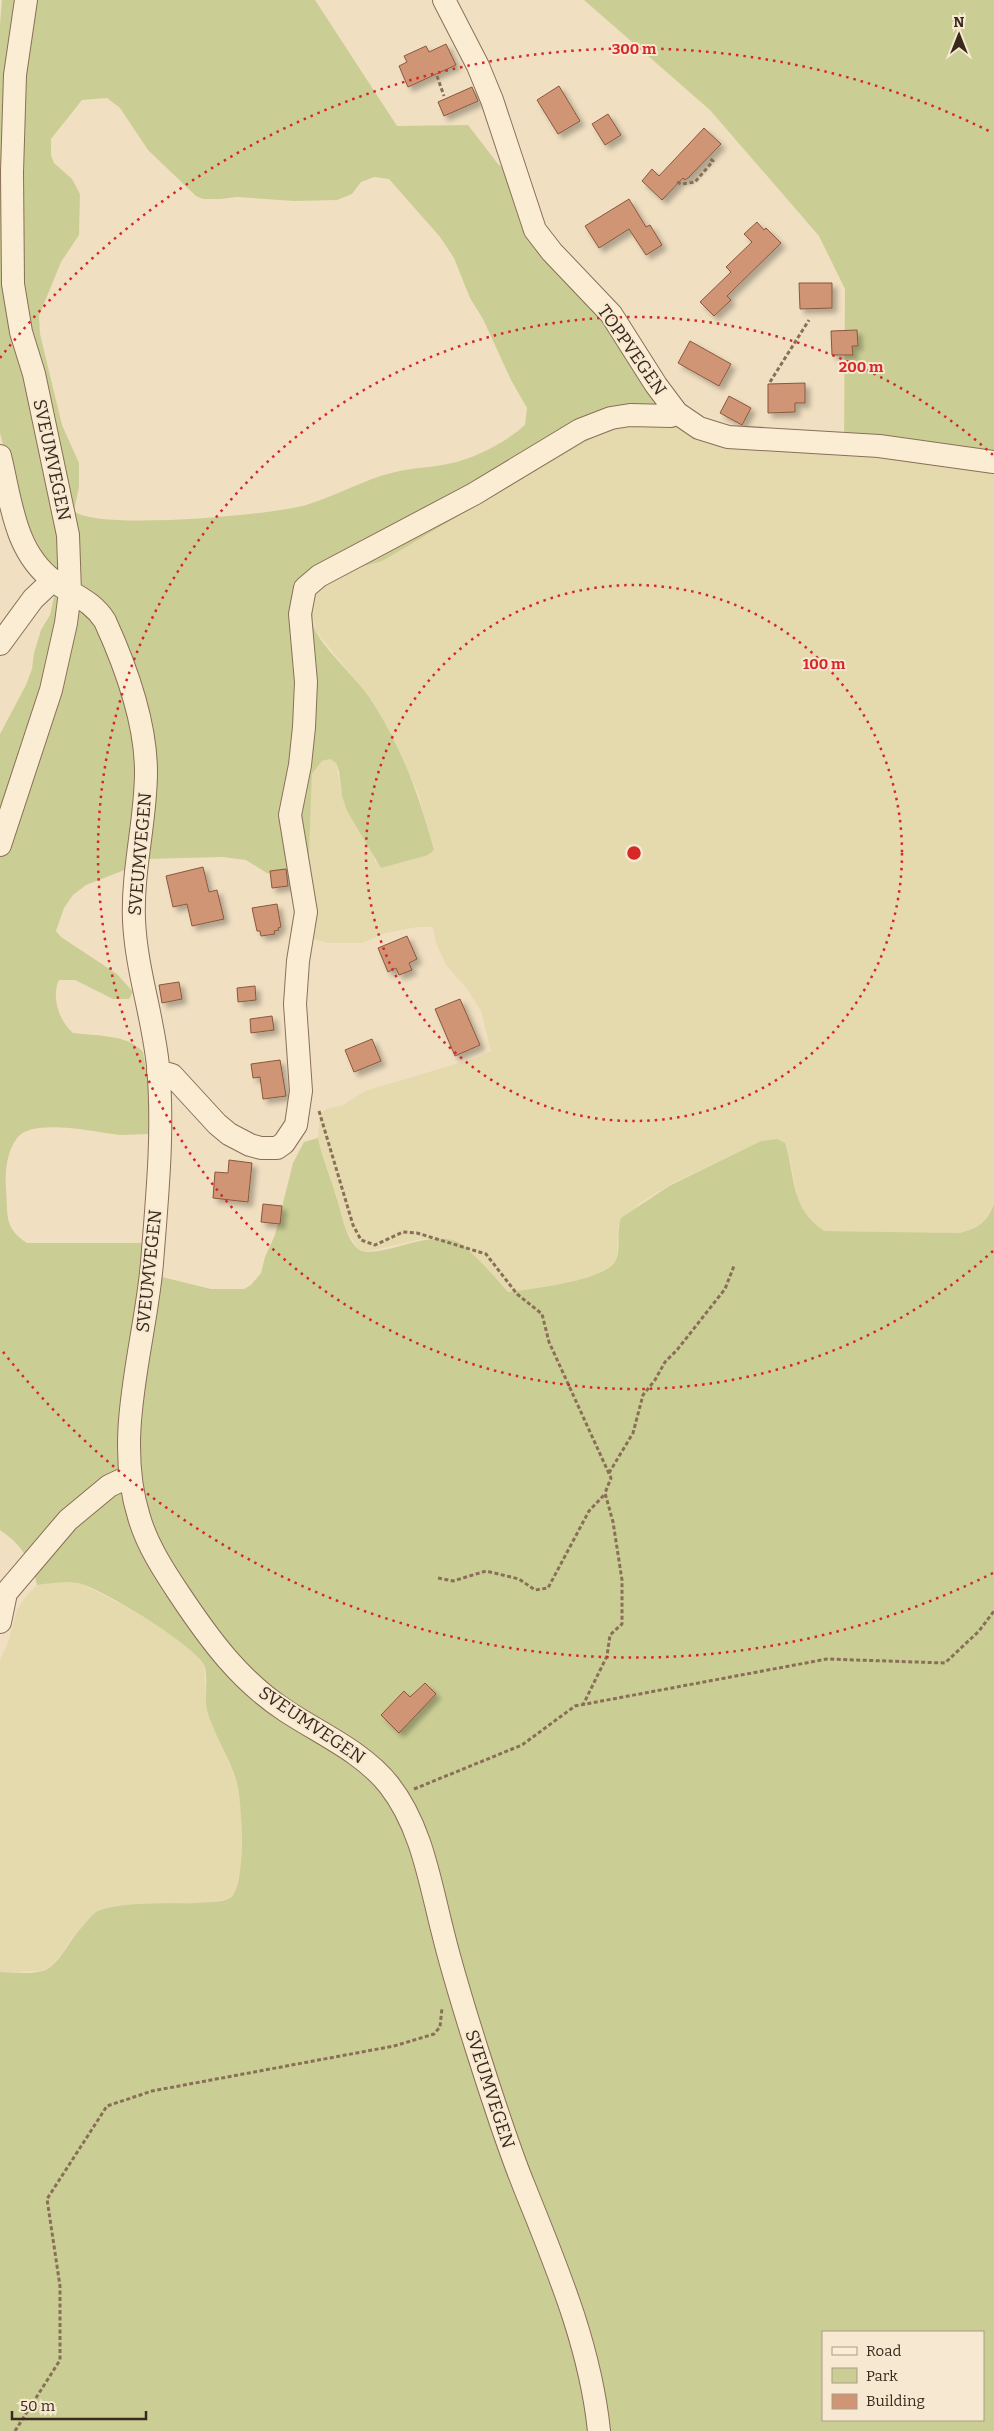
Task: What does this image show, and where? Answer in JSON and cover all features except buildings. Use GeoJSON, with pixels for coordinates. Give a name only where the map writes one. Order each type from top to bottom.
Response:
{"type":"FeatureCollection","features":[{"type":"Feature","properties":{"kind":"street","name":"SVEUMVEGEN"},"geometry":{"type":"LineString","coordinates":[[26,0],[15,75],[12,172],[14,284],[21,332],[34,374],[68,535],[61,586],[85,599],[98,610],[105,620],[128,680],[142,733],[146,776],[136,864],[135,943],[158,1070],[160,1138],[151,1271],[131,1414],[130,1476],[138,1516],[146,1537],[175,1588],[214,1645],[251,1684],[276,1704],[372,1766],[397,1796],[406,1812],[423,1856],[453,1970],[507,2142],[572,2309],[593,2388],[599,2431]]}},
{"type":"Feature","properties":{"kind":"street","name":"TOPPVEGEN"},"geometry":{"type":"LineString","coordinates":[[444,0],[478,66],[492,100],[536,230],[552,252],[611,314],[656,385],[677,413],[700,428],[728,437],[879,446],[994,462]]}},
{"type":"Feature","properties":{"kind":"street"},"geometry":{"type":"LineString","coordinates":[[630,415],[656,385]]}},
{"type":"Feature","properties":{"kind":"street"},"geometry":{"type":"LineString","coordinates":[[158,1070],[172,1075],[180,1081],[204,1110],[229,1134],[250,1146],[277,1148],[290,1136],[300,1110],[301,1092],[295,1004],[298,961],[306,912],[290,815],[300,765],[304,727],[306,682],[300,614],[305,588],[319,576],[474,494],[580,430],[611,418],[630,415],[671,416],[677,413]]}},
{"type":"Feature","properties":{"kind":"street"},"geometry":{"type":"LineString","coordinates":[[0,456],[18,530],[30,554],[61,586],[66,623],[50,690],[0,845]]}},
{"type":"Feature","properties":{"kind":"street"},"geometry":{"type":"LineString","coordinates":[[0,644],[29,604],[61,586]]}},
{"type":"Feature","properties":{"kind":"street"},"geometry":{"type":"LineString","coordinates":[[0,1622],[6,1593],[68,1520],[109,1486],[130,1476]]}},
{"type":"Feature","properties":{"kind":"path"},"geometry":{"type":"LineString","coordinates":[[437,76],[444,96]]}},
{"type":"Feature","properties":{"kind":"path"},"geometry":{"type":"LineString","coordinates":[[677,182],[681,184],[695,182],[713,161],[709,158]]}},
{"type":"Feature","properties":{"kind":"path"},"geometry":{"type":"LineString","coordinates":[[770,382],[809,320]]}},
{"type":"Feature","properties":{"kind":"path"},"geometry":{"type":"LineString","coordinates":[[301,1092],[319,1110],[353,1225],[361,1240],[375,1245],[403,1232],[417,1233],[486,1254],[517,1294],[542,1314],[549,1342],[611,1478],[605,1493],[589,1511],[548,1588],[535,1590],[519,1579],[486,1571],[453,1581],[438,1578]]}},
{"type":"Feature","properties":{"kind":"path"},"geometry":{"type":"LineString","coordinates":[[609,1473],[634,1433],[643,1395],[655,1380],[665,1362],[678,1350],[725,1289],[734,1266]]}},
{"type":"Feature","properties":{"kind":"path"},"geometry":{"type":"LineString","coordinates":[[583,1705],[607,1656],[610,1635],[622,1624],[622,1580],[613,1522],[605,1493]]}},
{"type":"Feature","properties":{"kind":"path"},"geometry":{"type":"LineString","coordinates":[[397,1796],[522,1744],[575,1706],[826,1659],[945,1663],[978,1631],[994,1611]]}},
{"type":"Feature","properties":{"kind":"path"},"geometry":{"type":"LineString","coordinates":[[15,2431],[60,2360],[60,2286],[47,2199],[107,2106],[152,2091],[394,2046],[434,2034],[440,2027],[442,2000]]}},
{"type":"Feature","properties":{"kind":"shaded area"},"geometry":{"type":"Polygon","coordinates":[[[677,420],[994,466],[994,1204],[983,1223],[976,1229],[960,1233],[824,1231],[810,1222],[798,1200],[790,1159],[761,1141],[669,1185],[640,1203],[618,1226],[617,1259],[612,1265],[598,1274],[558,1286],[508,1292],[480,1262],[455,1240],[422,1239],[365,1252],[358,1249],[345,1228],[336,1195],[321,1156],[318,1138],[320,1114],[327,1109],[343,1105],[365,1091],[476,1058],[491,1051],[481,1011],[468,990],[446,965],[436,943],[433,927],[417,927],[385,933],[362,943],[329,943],[313,939],[309,932],[308,880],[312,774],[322,761],[330,759],[336,763],[342,796],[373,853],[375,862],[434,850],[418,793],[390,732],[368,696],[316,631],[313,615],[316,591],[343,572],[426,536],[599,434],[622,424],[677,420]]]}},
{"type":"Feature","properties":{"kind":"shaded area"},"geometry":{"type":"Polygon","coordinates":[[[55,1582],[80,1583],[132,1610],[182,1641],[195,1652],[204,1666],[207,1708],[238,1786],[241,1810],[241,1868],[235,1892],[229,1898],[213,1902],[121,1907],[97,1912],[73,1936],[60,1956],[48,1968],[40,1971],[0,1972],[0,1660],[8,1643],[17,1610],[26,1596],[37,1585],[55,1582]]]}},
{"type":"Feature","properties":{"kind":"green space"},"geometry":{"type":"Polygon","coordinates":[[[2,0],[315,0],[397,126],[468,125],[498,164],[511,175],[553,245],[676,408],[599,434],[382,561],[343,572],[316,591],[313,617],[316,632],[327,648],[369,697],[391,733],[415,790],[434,850],[428,855],[381,868],[347,811],[342,796],[339,771],[336,763],[330,759],[322,761],[312,774],[308,880],[267,873],[246,860],[222,857],[146,859],[140,864],[86,885],[73,895],[64,908],[56,931],[61,937],[117,974],[133,992],[129,999],[113,999],[75,980],[59,980],[56,1001],[60,1015],[73,1033],[120,1039],[137,1046],[143,1052],[151,1103],[148,1134],[121,1135],[51,1127],[37,1128],[25,1132],[17,1138],[8,1157],[6,1177],[7,1214],[14,1232],[27,1243],[145,1243],[155,1272],[162,1277],[211,1289],[244,1289],[251,1285],[261,1273],[265,1257],[275,1235],[293,1163],[304,1142],[318,1138],[346,1230],[358,1249],[368,1252],[379,1251],[431,1239],[453,1240],[466,1248],[508,1292],[567,1283],[583,1279],[609,1267],[616,1260],[617,1256],[621,1218],[669,1186],[761,1141],[777,1139],[785,1143],[800,1202],[813,1222],[824,1231],[960,1233],[981,1224],[988,1216],[994,1204],[994,2431],[0,2431],[0,1972],[32,1973],[49,1968],[98,1911],[133,1904],[213,1902],[230,1898],[235,1891],[239,1878],[242,1843],[237,1783],[207,1710],[204,1665],[197,1656],[166,1631],[125,1605],[89,1587],[68,1582],[37,1585],[29,1561],[14,1541],[0,1530],[0,734],[26,685],[32,669],[34,653],[41,630],[50,615],[57,583],[56,567],[44,555],[20,511],[0,433],[0,24],[2,0]],[[107,98],[82,100],[51,139],[51,155],[54,163],[72,179],[80,194],[79,235],[61,262],[39,316],[40,334],[62,425],[79,463],[79,487],[74,511],[89,517],[148,521],[224,517],[287,509],[306,505],[384,475],[402,470],[445,465],[471,457],[500,443],[525,425],[527,408],[511,380],[483,319],[470,298],[454,258],[440,237],[389,179],[374,177],[361,182],[352,194],[337,200],[294,201],[237,197],[203,199],[196,196],[148,150],[120,108],[107,98]]]}},
{"type":"Feature","properties":{"kind":"green space"},"geometry":{"type":"Polygon","coordinates":[[[584,0],[994,0],[994,466],[844,447],[845,289],[819,236],[710,110],[584,0]]]}}]}
